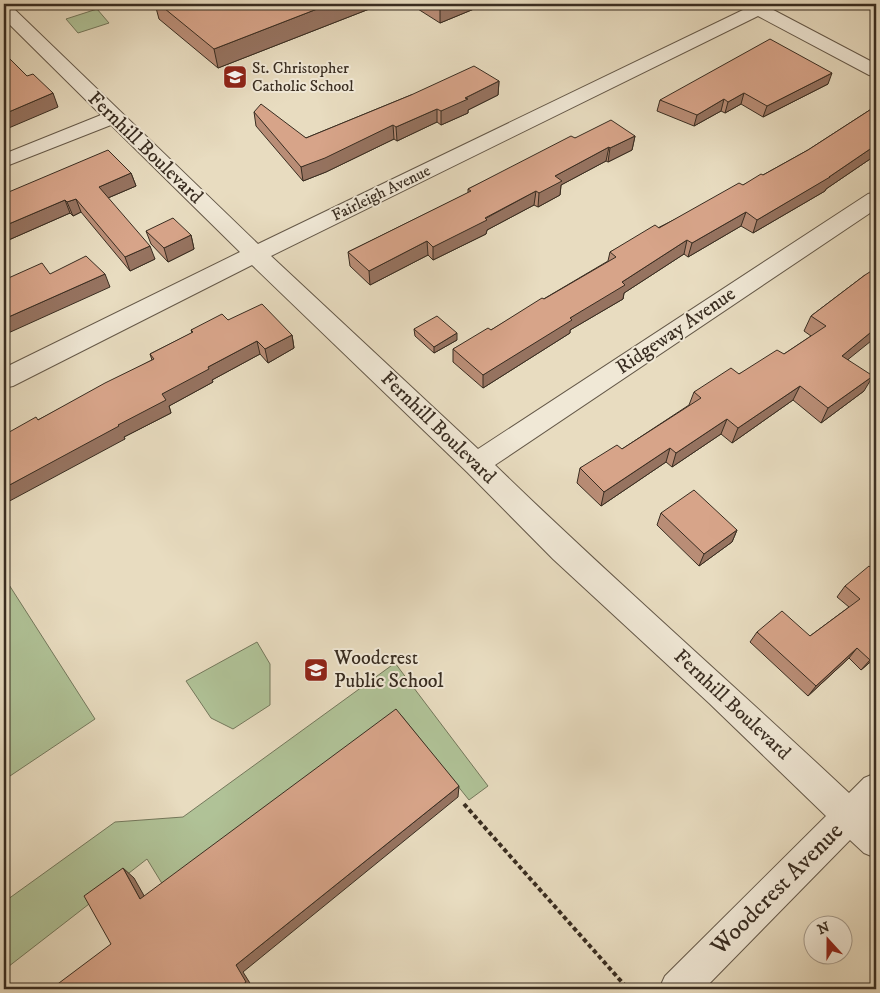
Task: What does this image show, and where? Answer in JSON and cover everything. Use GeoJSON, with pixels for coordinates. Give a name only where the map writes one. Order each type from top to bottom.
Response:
{"type":"FeatureCollection","features":[{"type":"Feature","properties":{"kind":"street"},"geometry":{"type":"LineString","coordinates":[[754,6],[876,71]]}},
{"type":"Feature","properties":{"kind":"street","name":"Fairleigh Avenue"},"geometry":{"type":"LineString","coordinates":[[4,379],[754,6]]}},
{"type":"Feature","properties":{"kind":"street","name":"Fernhill Boulevard"},"geometry":{"type":"LineString","coordinates":[[4,9],[113,117],[476,464],[563,550],[720,693],[876,841]]}},
{"type":"Feature","properties":{"kind":"street"},"geometry":{"type":"LineString","coordinates":[[4,161],[113,117]]}},
{"type":"Feature","properties":{"kind":"street","name":"Ridgeway Avenue"},"geometry":{"type":"LineString","coordinates":[[476,464],[876,199]]}},
{"type":"Feature","properties":{"kind":"street","name":"Woodcrest Avenue"},"geometry":{"type":"LineString","coordinates":[[678,989],[876,790]]}},
{"type":"Feature","properties":{"kind":"path"},"geometry":{"type":"LineString","coordinates":[[464,804],[628,989]]}},
{"type":"Feature","properties":{"kind":"green space"},"geometry":{"type":"Polygon","coordinates":[[[97,9],[109,23],[78,33],[66,19],[97,9]]]}},
{"type":"Feature","properties":{"kind":"green space"},"geometry":{"type":"Polygon","coordinates":[[[4,577],[95,719],[4,780],[4,577]]]}},
{"type":"Feature","properties":{"kind":"green space"},"geometry":{"type":"Polygon","coordinates":[[[257,642],[270,664],[270,705],[233,729],[211,718],[186,681],[257,642]]]}},
{"type":"Feature","properties":{"kind":"green space"},"geometry":{"type":"Polygon","coordinates":[[[395,663],[488,786],[469,800],[401,715],[166,890],[147,859],[4,970],[4,902],[115,822],[183,817],[395,663]]]}},
{"type":"Feature","properties":{"kind":"building"},"geometry":{"type":"Polygon","coordinates":[[[159,4],[330,4],[214,49],[159,4]]]}},
{"type":"Feature","properties":{"kind":"building"},"geometry":{"type":"Polygon","coordinates":[[[770,39],[832,73],[767,106],[744,93],[728,102],[724,99],[697,115],[660,100],[770,39]]]}},
{"type":"Feature","properties":{"kind":"building"},"geometry":{"type":"Polygon","coordinates":[[[4,53],[27,76],[33,74],[53,93],[4,114],[4,53]]]}},
{"type":"Feature","properties":{"kind":"building"},"geometry":{"type":"Polygon","coordinates":[[[474,66],[499,81],[465,98],[468,99],[441,111],[437,109],[396,127],[393,125],[325,158],[301,167],[254,112],[261,104],[306,138],[411,95],[474,66]]]}},
{"type":"Feature","properties":{"kind":"building"},"geometry":{"type":"Polygon","coordinates":[[[876,106],[876,145],[830,177],[757,220],[746,212],[692,243],[687,240],[622,282],[625,285],[570,318],[572,320],[483,375],[453,349],[488,328],[491,330],[542,298],[544,299],[616,257],[610,252],[655,225],[659,228],[739,183],[743,185],[761,174],[763,175],[808,150],[876,106]]]}},
{"type":"Feature","properties":{"kind":"building"},"geometry":{"type":"Polygon","coordinates":[[[611,120],[635,136],[609,147],[555,176],[562,181],[539,193],[536,191],[485,218],[487,220],[433,247],[427,241],[369,271],[348,252],[471,191],[468,189],[571,136],[575,138],[611,120]]]}},
{"type":"Feature","properties":{"kind":"building"},"geometry":{"type":"Polygon","coordinates":[[[108,150],[131,173],[99,187],[150,246],[125,257],[76,199],[67,202],[65,200],[4,226],[4,194],[108,150]]]}},
{"type":"Feature","properties":{"kind":"building"},"geometry":{"type":"Polygon","coordinates":[[[173,218],[191,235],[164,248],[146,231],[173,218]]]}},
{"type":"Feature","properties":{"kind":"building"},"geometry":{"type":"Polygon","coordinates":[[[86,256],[105,274],[4,319],[4,280],[42,263],[50,274],[86,256]]]}},
{"type":"Feature","properties":{"kind":"building"},"geometry":{"type":"Polygon","coordinates":[[[876,268],[876,328],[842,356],[873,376],[828,408],[800,386],[738,428],[727,419],[676,453],[670,448],[604,492],[580,468],[617,445],[622,449],[701,398],[694,392],[731,368],[739,374],[777,350],[784,354],[826,326],[811,316],[876,268]]]}},
{"type":"Feature","properties":{"kind":"building"},"geometry":{"type":"Polygon","coordinates":[[[262,304],[292,335],[265,349],[257,341],[208,367],[209,369],[162,394],[166,400],[4,488],[4,435],[36,417],[38,420],[105,383],[154,359],[150,354],[193,332],[191,330],[222,314],[228,320],[262,304]]]}},
{"type":"Feature","properties":{"kind":"building"},"geometry":{"type":"Polygon","coordinates":[[[437,316],[457,333],[434,347],[414,329],[437,316]]]}},
{"type":"Feature","properties":{"kind":"building"},"geometry":{"type":"Polygon","coordinates":[[[694,490],[737,530],[704,554],[661,513],[694,490]]]}},
{"type":"Feature","properties":{"kind":"building"},"geometry":{"type":"Polygon","coordinates":[[[869,566],[876,572],[876,654],[870,660],[857,648],[816,686],[757,632],[782,611],[810,636],[860,599],[845,586],[869,566]]]}},
{"type":"Feature","properties":{"kind":"building"},"geometry":{"type":"Polygon","coordinates":[[[396,709],[459,786],[236,965],[246,982],[237,989],[51,989],[111,944],[84,896],[123,868],[140,899],[396,709]]]}},
{"type":"Feature","properties":{"kind":"place","name":"St. Christopher Catholic School"},"geometry":{"type":"Point","coordinates":[235,77]}},
{"type":"Feature","properties":{"kind":"place","name":"Woodcrest Public School"},"geometry":{"type":"Point","coordinates":[316,670]}}]}
